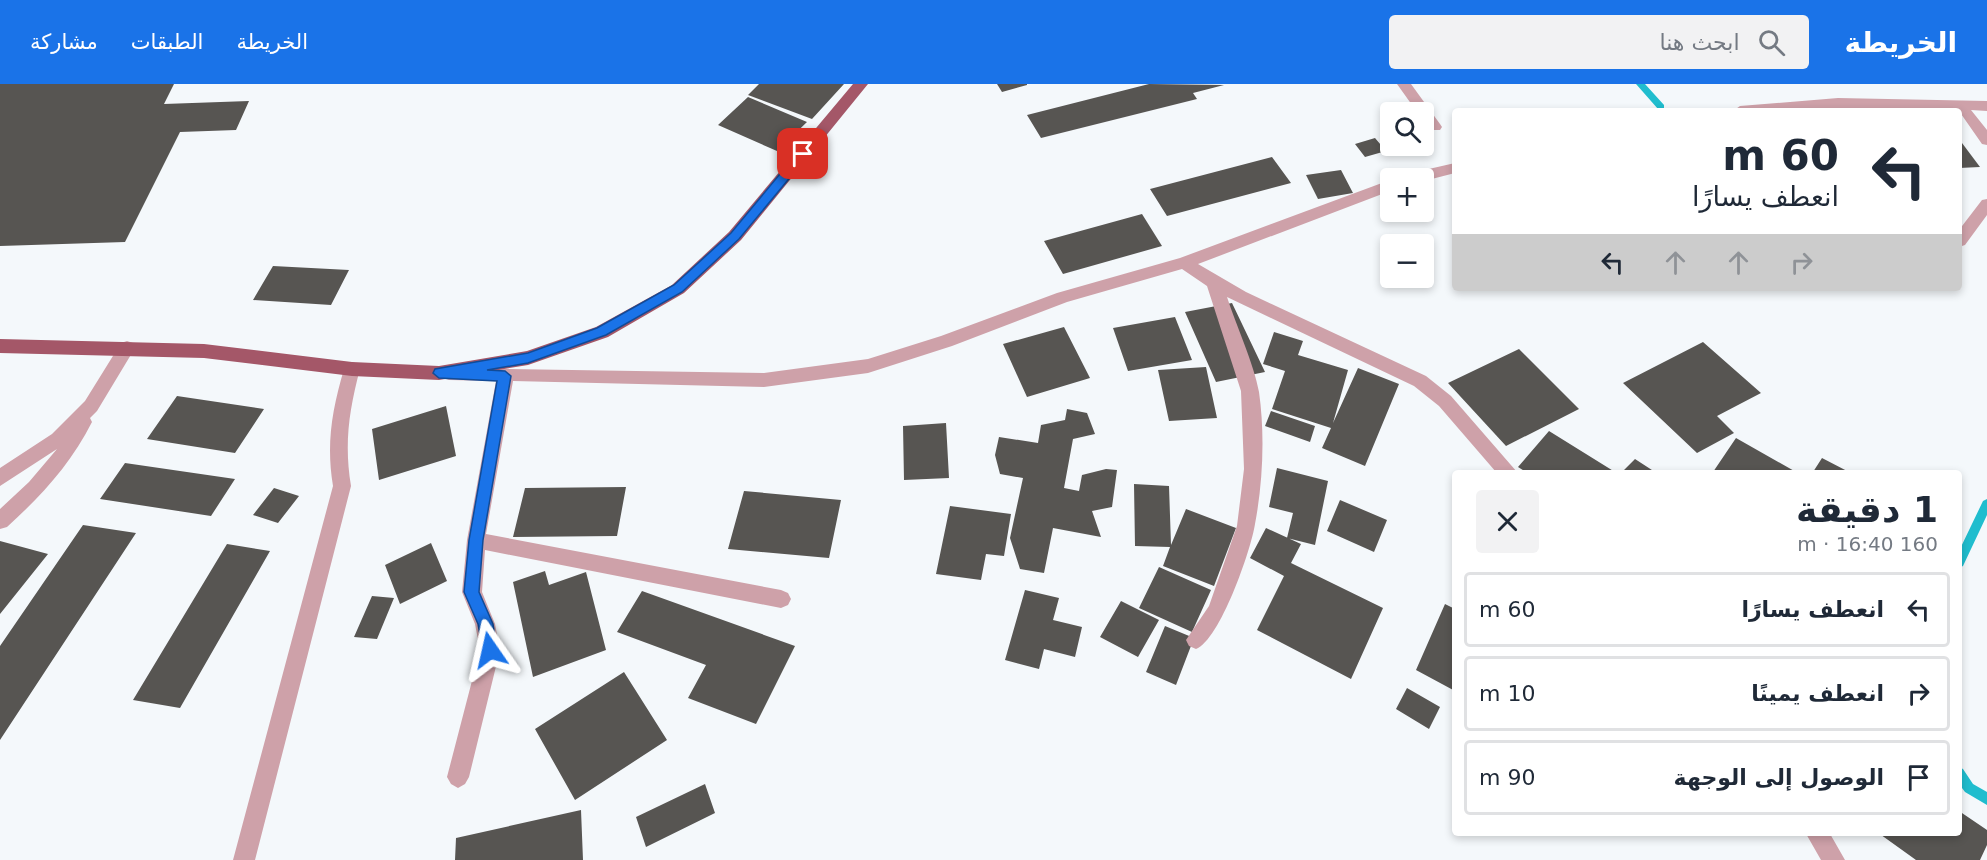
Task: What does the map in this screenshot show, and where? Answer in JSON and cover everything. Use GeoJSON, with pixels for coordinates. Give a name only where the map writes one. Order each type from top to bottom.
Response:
{"type":"FeatureCollection","features":[{"type":"Feature","properties":{"kind":"main road"},"geometry":{"type":"LineString","coordinates":[[0,346],[204,351],[352,369],[439,373],[539,354],[602,332],[678,289],[735,236],[861,84]]}},
{"type":"Feature","properties":{"kind":"street"},"geometry":{"type":"LineString","coordinates":[[1404,84],[1435,127]]}},
{"type":"Feature","properties":{"kind":"street"},"geometry":{"type":"LineString","coordinates":[[1777,108],[1838,103],[1987,106]]}},
{"type":"Feature","properties":{"kind":"street"},"geometry":{"type":"LineString","coordinates":[[1962,109],[1987,140]]}},
{"type":"Feature","properties":{"kind":"street"},"geometry":{"type":"LineString","coordinates":[[1434,173],[1452,169]]}},
{"type":"Feature","properties":{"kind":"street"},"geometry":{"type":"LineString","coordinates":[[439,373],[764,380],[868,366],[946,341],[1064,297],[1184,263],[1380,189]]}},
{"type":"Feature","properties":{"kind":"street"},"geometry":{"type":"LineString","coordinates":[[1962,237],[1987,204]]}},
{"type":"Feature","properties":{"kind":"street"},"geometry":{"type":"LineString","coordinates":[[1184,263],[1215,285],[1422,382],[1452,406],[1506,470]]}},
{"type":"Feature","properties":{"kind":"street"},"geometry":{"type":"LineString","coordinates":[[1196,640],[1217,610],[1246,526],[1253,469],[1250,391],[1215,285]]}},
{"type":"Feature","properties":{"kind":"street"},"geometry":{"type":"LineString","coordinates":[[0,521],[39,486],[68,452],[91,406],[127,348]]}},
{"type":"Feature","properties":{"kind":"street"},"geometry":{"type":"LineString","coordinates":[[244,860],[342,486],[335,452],[336,424],[352,369]]}},
{"type":"Feature","properties":{"kind":"street"},"geometry":{"type":"LineString","coordinates":[[458,777],[490,650],[486,624],[472,592],[476,540],[505,376]]}},
{"type":"Feature","properties":{"kind":"street"},"geometry":{"type":"LineString","coordinates":[[0,478],[58,439],[91,406]]}},
{"type":"Feature","properties":{"kind":"street"},"geometry":{"type":"LineString","coordinates":[[476,540],[781,599]]}},
{"type":"Feature","properties":{"kind":"street"},"geometry":{"type":"LineString","coordinates":[[1819,836],[1834,860]]}},
{"type":"Feature","properties":{"kind":"building"},"geometry":{"type":"Polygon","coordinates":[[[0,84],[174,84],[164,104],[249,101],[236,130],[180,132],[125,242],[0,246],[0,84]]]}},
{"type":"Feature","properties":{"kind":"building"},"geometry":{"type":"Polygon","coordinates":[[[759,84],[844,84],[812,119],[748,95],[759,84]]]}},
{"type":"Feature","properties":{"kind":"building"},"geometry":{"type":"Polygon","coordinates":[[[997,84],[1027,84],[1027,85],[1002,92],[997,84]]]}},
{"type":"Feature","properties":{"kind":"building"},"geometry":{"type":"Polygon","coordinates":[[[1149,84],[1224,85],[1193,93],[1197,99],[1041,138],[1027,115],[1149,84]]]}},
{"type":"Feature","properties":{"kind":"building"},"geometry":{"type":"Polygon","coordinates":[[[748,97],[807,122],[777,151],[718,125],[748,97]]]}},
{"type":"Feature","properties":{"kind":"building"},"geometry":{"type":"Polygon","coordinates":[[[1375,138],[1380,144],[1380,153],[1365,157],[1355,144],[1375,138]]]}},
{"type":"Feature","properties":{"kind":"building"},"geometry":{"type":"Polygon","coordinates":[[[1962,143],[1980,167],[1962,168],[1962,143]]]}},
{"type":"Feature","properties":{"kind":"building"},"geometry":{"type":"Polygon","coordinates":[[[1272,157],[1291,183],[1167,216],[1150,189],[1272,157]]]}},
{"type":"Feature","properties":{"kind":"building"},"geometry":{"type":"Polygon","coordinates":[[[1341,170],[1353,193],[1318,199],[1306,175],[1341,170]]]}},
{"type":"Feature","properties":{"kind":"building"},"geometry":{"type":"Polygon","coordinates":[[[1142,214],[1162,246],[1063,274],[1044,241],[1142,214]]]}},
{"type":"Feature","properties":{"kind":"building"},"geometry":{"type":"Polygon","coordinates":[[[273,266],[349,270],[331,305],[253,300],[273,266]]]}},
{"type":"Feature","properties":{"kind":"building"},"geometry":{"type":"Polygon","coordinates":[[[1232,303],[1265,372],[1216,382],[1185,312],[1232,303]]]}},
{"type":"Feature","properties":{"kind":"building"},"geometry":{"type":"Polygon","coordinates":[[[1175,317],[1192,360],[1128,371],[1113,328],[1175,317]]]}},
{"type":"Feature","properties":{"kind":"building"},"geometry":{"type":"Polygon","coordinates":[[[1064,327],[1090,378],[1027,397],[1003,344],[1064,327]]]}},
{"type":"Feature","properties":{"kind":"building"},"geometry":{"type":"Polygon","coordinates":[[[1274,332],[1303,341],[1298,355],[1348,370],[1333,423],[1358,368],[1399,384],[1365,466],[1322,448],[1331,428],[1272,409],[1285,371],[1263,364],[1274,332]]]}},
{"type":"Feature","properties":{"kind":"building"},"geometry":{"type":"Polygon","coordinates":[[[1703,342],[1761,393],[1717,416],[1734,433],[1697,453],[1623,383],[1703,342]]]}},
{"type":"Feature","properties":{"kind":"building"},"geometry":{"type":"Polygon","coordinates":[[[1519,349],[1579,409],[1506,446],[1448,383],[1519,349]]]}},
{"type":"Feature","properties":{"kind":"building"},"geometry":{"type":"Polygon","coordinates":[[[1206,367],[1217,418],[1169,421],[1158,370],[1206,367]]]}},
{"type":"Feature","properties":{"kind":"building"},"geometry":{"type":"Polygon","coordinates":[[[177,396],[264,409],[235,453],[147,439],[177,396]]]}},
{"type":"Feature","properties":{"kind":"building"},"geometry":{"type":"Polygon","coordinates":[[[446,406],[456,456],[379,480],[372,429],[446,406]]]}},
{"type":"Feature","properties":{"kind":"building"},"geometry":{"type":"Polygon","coordinates":[[[1067,409],[1087,413],[1095,434],[1073,439],[1064,488],[1079,491],[1082,475],[1106,469],[1117,470],[1112,507],[1092,511],[1101,537],[1053,528],[1044,573],[1020,569],[1010,538],[1023,478],[1000,474],[995,455],[999,437],[1038,443],[1041,425],[1065,420],[1067,409]]]}},
{"type":"Feature","properties":{"kind":"building"},"geometry":{"type":"Polygon","coordinates":[[[1271,411],[1315,426],[1310,442],[1265,426],[1271,411]]]}},
{"type":"Feature","properties":{"kind":"building"},"geometry":{"type":"Polygon","coordinates":[[[946,423],[949,478],[904,480],[903,426],[946,423]]]}},
{"type":"Feature","properties":{"kind":"building"},"geometry":{"type":"Polygon","coordinates":[[[1549,431],[1612,470],[1523,470],[1518,467],[1549,431]]]}},
{"type":"Feature","properties":{"kind":"building"},"geometry":{"type":"Polygon","coordinates":[[[1736,438],[1792,470],[1714,470],[1736,438]]]}},
{"type":"Feature","properties":{"kind":"building"},"geometry":{"type":"Polygon","coordinates":[[[1822,458],[1845,470],[1814,470],[1822,458]]]}},
{"type":"Feature","properties":{"kind":"building"},"geometry":{"type":"Polygon","coordinates":[[[1635,459],[1652,470],[1624,470],[1635,459]]]}},
{"type":"Feature","properties":{"kind":"building"},"geometry":{"type":"Polygon","coordinates":[[[125,463],[235,479],[211,516],[100,499],[125,463]]]}},
{"type":"Feature","properties":{"kind":"building"},"geometry":{"type":"Polygon","coordinates":[[[1277,468],[1328,481],[1315,545],[1287,538],[1293,513],[1269,507],[1277,468]]]}},
{"type":"Feature","properties":{"kind":"building"},"geometry":{"type":"Polygon","coordinates":[[[1134,484],[1169,486],[1171,545],[1186,509],[1236,528],[1214,586],[1163,566],[1170,547],[1135,546],[1134,484]]]}},
{"type":"Feature","properties":{"kind":"building"},"geometry":{"type":"Polygon","coordinates":[[[626,487],[617,536],[513,537],[525,488],[626,487]]]}},
{"type":"Feature","properties":{"kind":"building"},"geometry":{"type":"Polygon","coordinates":[[[274,488],[299,496],[278,523],[253,515],[274,488]]]}},
{"type":"Feature","properties":{"kind":"building"},"geometry":{"type":"Polygon","coordinates":[[[744,491],[841,500],[829,558],[728,549],[744,491]]]}},
{"type":"Feature","properties":{"kind":"building"},"geometry":{"type":"Polygon","coordinates":[[[1340,500],[1387,520],[1374,552],[1327,531],[1340,500]]]}},
{"type":"Feature","properties":{"kind":"building"},"geometry":{"type":"Polygon","coordinates":[[[950,506],[1011,514],[1004,556],[986,554],[981,580],[936,574],[950,506]]]}},
{"type":"Feature","properties":{"kind":"building"},"geometry":{"type":"Polygon","coordinates":[[[83,525],[136,533],[0,740],[0,646],[83,525]]]}},
{"type":"Feature","properties":{"kind":"building"},"geometry":{"type":"Polygon","coordinates":[[[1266,528],[1301,544],[1291,563],[1383,608],[1351,679],[1257,630],[1284,576],[1250,558],[1266,528]]]}},
{"type":"Feature","properties":{"kind":"building"},"geometry":{"type":"Polygon","coordinates":[[[0,541],[48,554],[0,614],[0,541]]]}},
{"type":"Feature","properties":{"kind":"building"},"geometry":{"type":"Polygon","coordinates":[[[431,543],[447,581],[400,604],[385,565],[431,543]]]}},
{"type":"Feature","properties":{"kind":"building"},"geometry":{"type":"Polygon","coordinates":[[[227,544],[270,551],[180,708],[133,700],[227,544]]]}},
{"type":"Feature","properties":{"kind":"building"},"geometry":{"type":"Polygon","coordinates":[[[1159,567],[1211,590],[1192,632],[1139,608],[1159,567]]]}},
{"type":"Feature","properties":{"kind":"building"},"geometry":{"type":"Polygon","coordinates":[[[545,571],[549,585],[586,572],[606,650],[533,677],[513,582],[545,571]]]}},
{"type":"Feature","properties":{"kind":"building"},"geometry":{"type":"Polygon","coordinates":[[[1025,590],[1059,598],[1053,620],[1082,627],[1075,657],[1044,649],[1039,669],[1005,660],[1025,590]]]}},
{"type":"Feature","properties":{"kind":"building"},"geometry":{"type":"Polygon","coordinates":[[[642,591],[795,646],[756,724],[688,698],[706,665],[617,632],[642,591]]]}},
{"type":"Feature","properties":{"kind":"building"},"geometry":{"type":"Polygon","coordinates":[[[372,596],[394,598],[377,639],[354,637],[372,596]]]}},
{"type":"Feature","properties":{"kind":"building"},"geometry":{"type":"Polygon","coordinates":[[[1121,601],[1159,620],[1138,657],[1100,637],[1121,601]]]}},
{"type":"Feature","properties":{"kind":"building"},"geometry":{"type":"Polygon","coordinates":[[[1445,604],[1452,608],[1452,689],[1416,670],[1445,604]]]}},
{"type":"Feature","properties":{"kind":"building"},"geometry":{"type":"Polygon","coordinates":[[[1165,626],[1194,638],[1176,685],[1146,672],[1165,626]]]}},
{"type":"Feature","properties":{"kind":"building"},"geometry":{"type":"Polygon","coordinates":[[[624,672],[667,740],[575,800],[535,729],[624,672]]]}},
{"type":"Feature","properties":{"kind":"building"},"geometry":{"type":"Polygon","coordinates":[[[1407,688],[1440,707],[1429,729],[1396,709],[1407,688]]]}},
{"type":"Feature","properties":{"kind":"building"},"geometry":{"type":"Polygon","coordinates":[[[705,784],[715,813],[646,847],[636,817],[705,784]]]}},
{"type":"Feature","properties":{"kind":"building"},"geometry":{"type":"Polygon","coordinates":[[[581,810],[583,860],[455,860],[456,838],[581,810]]]}},
{"type":"Feature","properties":{"kind":"building"},"geometry":{"type":"Polygon","coordinates":[[[1962,813],[1987,830],[1987,845],[1980,860],[1916,860],[1883,836],[1962,836],[1962,813]]]}},
{"type":"Feature","properties":{"kind":"waterway"},"geometry":{"type":"LineString","coordinates":[[1640,84],[1661,107]]}},
{"type":"Feature","properties":{"kind":"waterway"},"geometry":{"type":"LineString","coordinates":[[1962,557],[1987,504]]}},
{"type":"Feature","properties":{"kind":"waterway"},"geometry":{"type":"LineString","coordinates":[[1962,778],[1969,788],[1987,799]]}},
{"type":"Feature","properties":{"kind":"route"},"geometry":{"type":"LineString","coordinates":[[490,650],[486,624],[472,592],[476,540],[505,376],[439,373],[528,358],[602,332],[678,289],[735,236],[803,154]]}}]}
